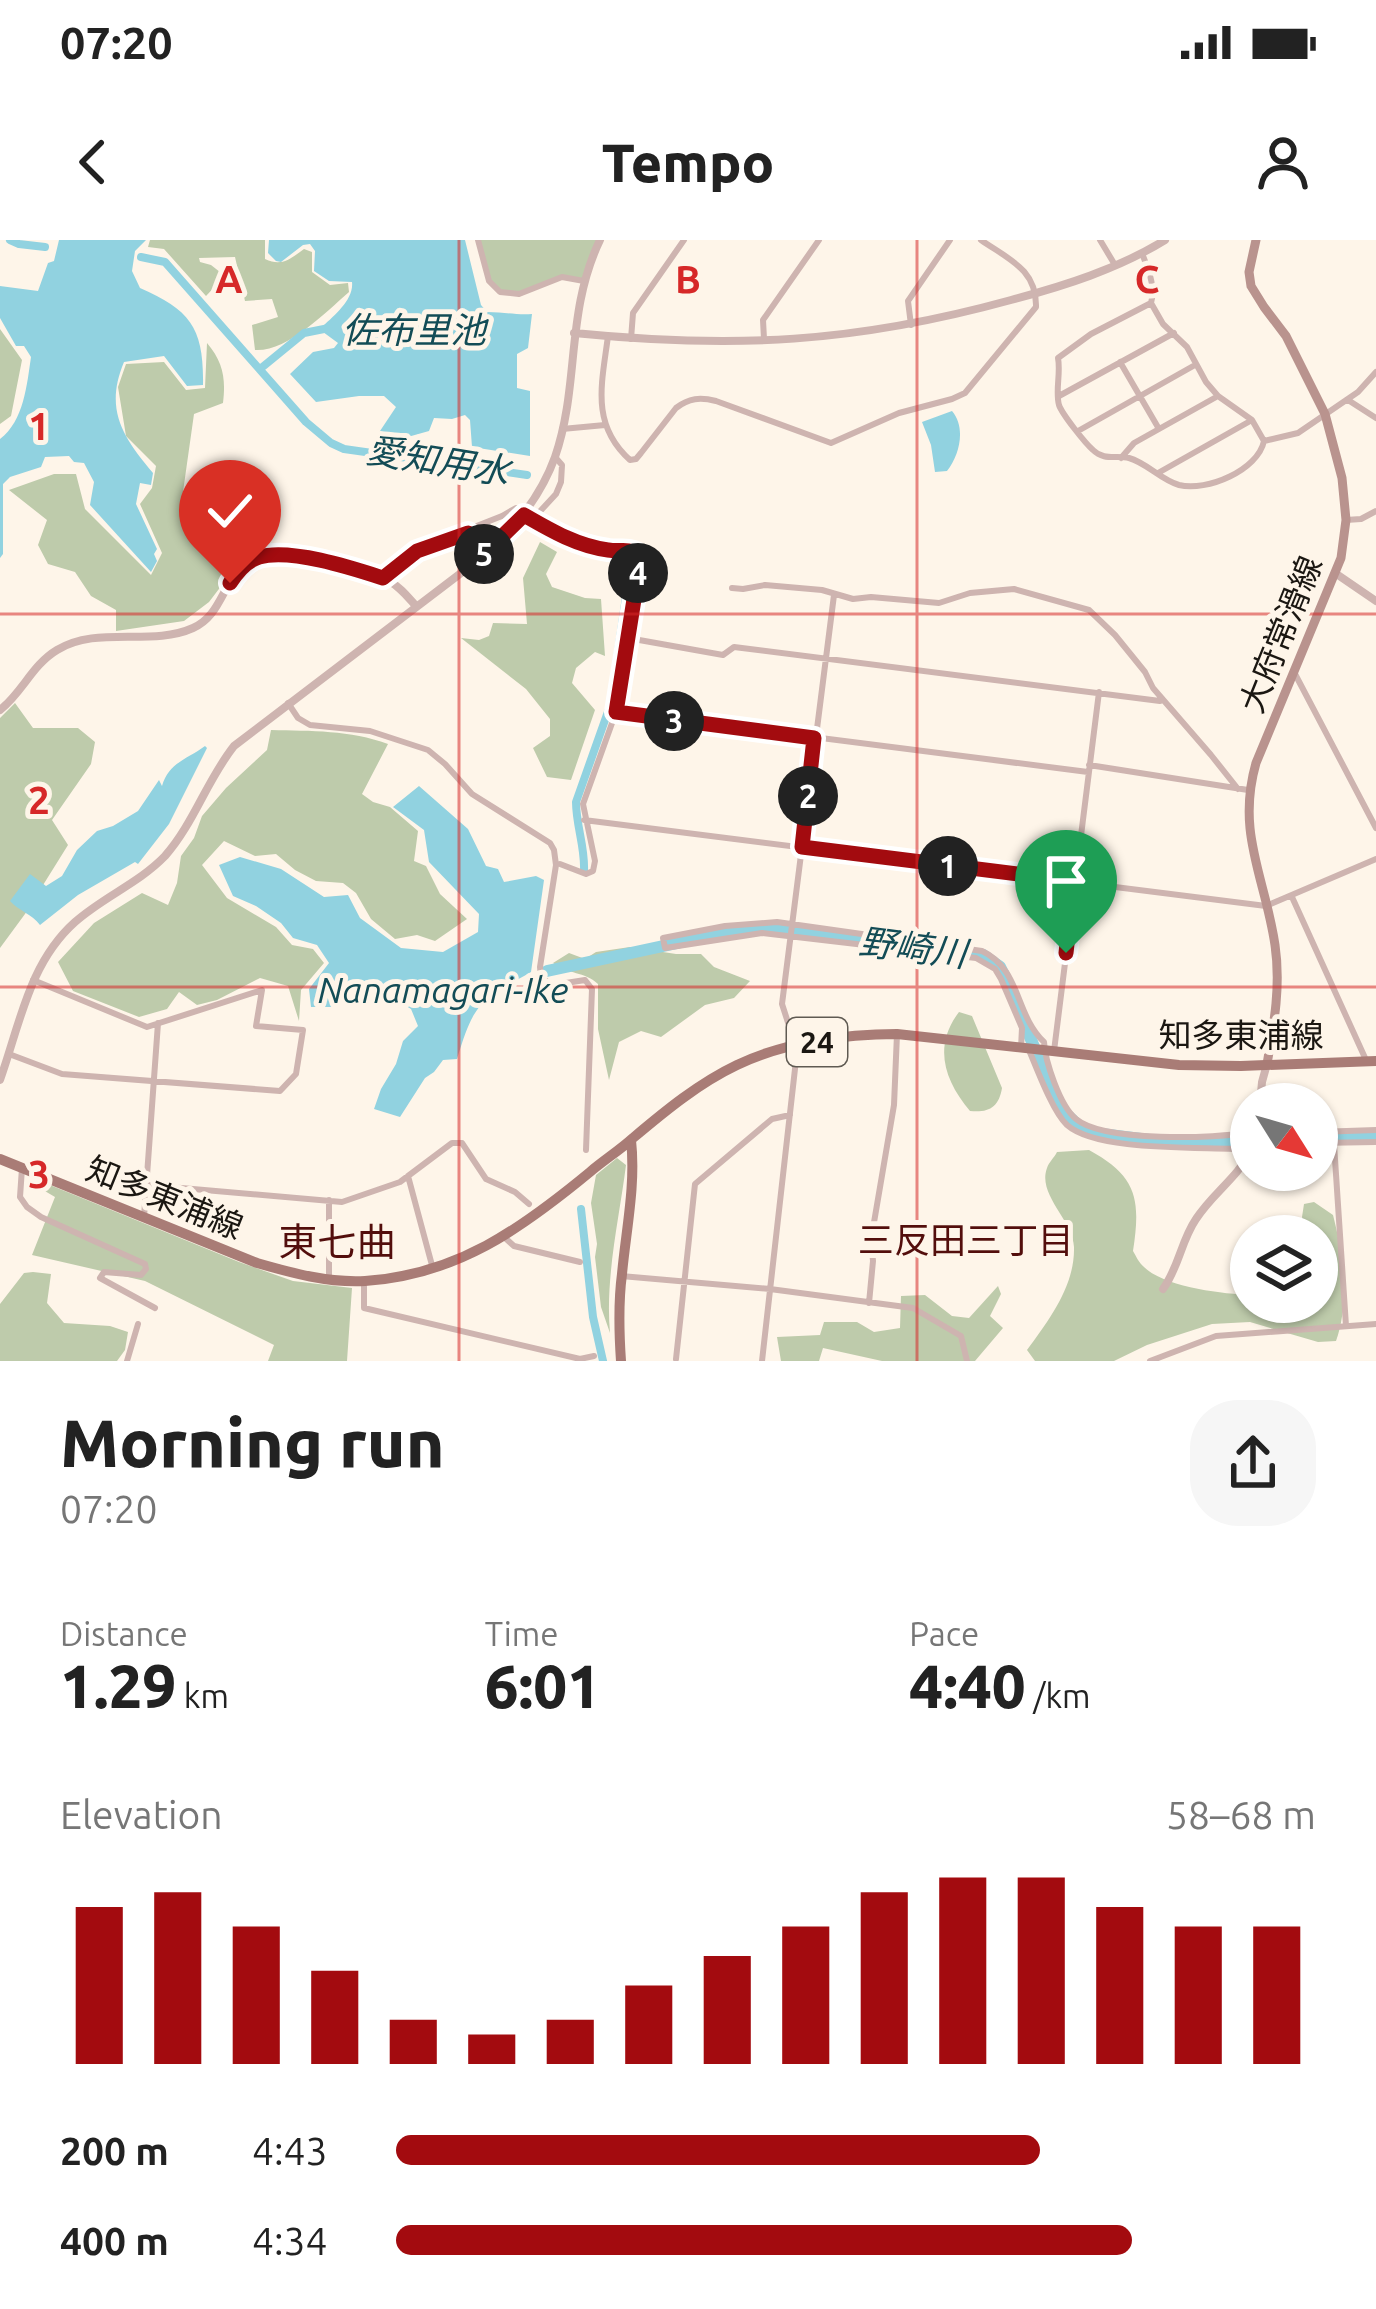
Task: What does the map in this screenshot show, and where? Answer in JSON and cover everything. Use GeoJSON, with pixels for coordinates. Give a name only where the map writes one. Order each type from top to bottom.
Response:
{"type":"FeatureCollection","features":[{"type":"Feature","properties":{"kind":"main road","name":"大府常滑線"},"geometry":{"type":"LineString","coordinates":[[1256,240],[1251,286],[1286,336],[1324,414],[1342,478],[1346,520],[1335,573],[1243,789],[1274,942],[1278,992],[1267,1064]]}},
{"type":"Feature","properties":{"kind":"main road","name":"知多東浦線"},"geometry":{"type":"LineString","coordinates":[[0,1160],[257,1263],[329,1280],[364,1281],[434,1269],[486,1248],[535,1217],[711,1079],[741,1063],[794,1047],[850,1035],[897,1034],[1179,1065],[1371,1060]]}},
{"type":"Feature","properties":{"kind":"main road"},"geometry":{"type":"LineString","coordinates":[[621,1361],[621,1276],[634,1165],[631,1140]]}},
{"type":"Feature","properties":{"kind":"street"},"geometry":{"type":"LineString","coordinates":[[478,240],[489,281],[500,292],[519,294],[562,278],[584,280]]}},
{"type":"Feature","properties":{"kind":"street"},"geometry":{"type":"LineString","coordinates":[[525,515],[555,457],[584,280],[600,240]]}},
{"type":"Feature","properties":{"kind":"street"},"geometry":{"type":"LineString","coordinates":[[631,339],[633,313],[684,240]]}},
{"type":"Feature","properties":{"kind":"street"},"geometry":{"type":"LineString","coordinates":[[764,343],[763,320],[819,240]]}},
{"type":"Feature","properties":{"kind":"street"},"geometry":{"type":"LineString","coordinates":[[911,325],[908,301],[950,240]]}},
{"type":"Feature","properties":{"kind":"street"},"geometry":{"type":"LineString","coordinates":[[608,336],[600,400],[605,424],[630,460],[636,459],[676,408],[699,398],[822,442],[837,441],[899,413],[965,393],[1036,307],[1030,274],[981,240]]}},
{"type":"Feature","properties":{"kind":"street"},"geometry":{"type":"LineString","coordinates":[[1100,240],[1115,266]]}},
{"type":"Feature","properties":{"kind":"street"},"geometry":{"type":"LineString","coordinates":[[574,332],[694,343],[764,343],[911,325],[1036,293],[1115,266],[1165,240]]}},
{"type":"Feature","properties":{"kind":"street"},"geometry":{"type":"LineString","coordinates":[[1142,254],[1154,294],[1151,303],[1059,355],[1060,406],[1099,455],[1130,458],[1186,486],[1226,478],[1253,460],[1264,440],[1252,420],[1218,396],[1151,303]]}},
{"type":"Feature","properties":{"kind":"street"},"geometry":{"type":"LineString","coordinates":[[1059,397],[1174,333]]}},
{"type":"Feature","properties":{"kind":"street"},"geometry":{"type":"LineString","coordinates":[[1120,362],[1159,429]]}},
{"type":"Feature","properties":{"kind":"street"},"geometry":{"type":"LineString","coordinates":[[1078,431],[1195,365]]}},
{"type":"Feature","properties":{"kind":"street"},"geometry":{"type":"LineString","coordinates":[[1264,440],[1298,434],[1348,400],[1376,371]]}},
{"type":"Feature","properties":{"kind":"street"},"geometry":{"type":"LineString","coordinates":[[1121,458],[1134,443],[1218,396]]}},
{"type":"Feature","properties":{"kind":"street"},"geometry":{"type":"LineString","coordinates":[[1348,400],[1376,418]]}},
{"type":"Feature","properties":{"kind":"street"},"geometry":{"type":"LineString","coordinates":[[1158,473],[1252,420]]}},
{"type":"Feature","properties":{"kind":"street"},"geometry":{"type":"LineString","coordinates":[[562,429],[605,424]]}},
{"type":"Feature","properties":{"kind":"street"},"geometry":{"type":"LineString","coordinates":[[0,1080],[32,980],[74,923],[140,878],[168,852],[234,746],[484,554],[560,488],[562,465],[555,457]]}},
{"type":"Feature","properties":{"kind":"street"},"geometry":{"type":"LineString","coordinates":[[383,578],[417,551],[468,533],[516,508],[574,541],[638,554],[616,712],[584,797],[584,820],[596,861],[586,874],[560,864]]}},
{"type":"Feature","properties":{"kind":"street"},"geometry":{"type":"LineString","coordinates":[[1346,520],[1376,511]]}},
{"type":"Feature","properties":{"kind":"street"},"geometry":{"type":"LineString","coordinates":[[468,533],[484,554]]}},
{"type":"Feature","properties":{"kind":"street"},"geometry":{"type":"LineString","coordinates":[[0,710],[44,659],[61,647],[82,640],[177,633],[200,625],[220,604],[241,569],[259,557],[329,562],[383,578],[416,606]]}},
{"type":"Feature","properties":{"kind":"street"},"geometry":{"type":"LineString","coordinates":[[1335,573],[1376,601]]}},
{"type":"Feature","properties":{"kind":"street"},"geometry":{"type":"LineString","coordinates":[[732,587],[765,585],[822,590],[853,599],[939,603],[970,593],[1014,589],[1089,610],[1243,789]]}},
{"type":"Feature","properties":{"kind":"street"},"geometry":{"type":"LineString","coordinates":[[762,1361],[796,1060],[782,1004],[834,595]]}},
{"type":"Feature","properties":{"kind":"street"},"geometry":{"type":"LineString","coordinates":[[628,638],[723,655],[734,646],[1164,701]]}},
{"type":"Feature","properties":{"kind":"street"},"geometry":{"type":"LineString","coordinates":[[1294,672],[1376,828]]}},
{"type":"Feature","properties":{"kind":"street"},"geometry":{"type":"LineString","coordinates":[[1099,692],[1074,881],[1036,1049],[1058,1114],[1085,1136],[1230,1150]]}},
{"type":"Feature","properties":{"kind":"street"},"geometry":{"type":"LineString","coordinates":[[288,703],[303,722],[370,731],[428,750],[472,794],[550,843],[556,865],[541,977],[553,985],[585,980],[592,989],[586,1150]]}},
{"type":"Feature","properties":{"kind":"street"},"geometry":{"type":"LineString","coordinates":[[616,712],[1243,789]]}},
{"type":"Feature","properties":{"kind":"street"},"geometry":{"type":"LineString","coordinates":[[584,820],[1266,906],[1376,859]]}},
{"type":"Feature","properties":{"kind":"street"},"geometry":{"type":"LineString","coordinates":[[1292,897],[1371,1060]]}},
{"type":"Feature","properties":{"kind":"street"},"geometry":{"type":"LineString","coordinates":[[1036,1049],[1044,1042],[1034,1033],[1012,978],[992,956],[973,949],[792,929],[665,948],[663,938],[749,922],[792,929],[976,958],[1001,979],[1022,1028],[1068,1111],[1082,1123],[1169,1137],[1230,1136]]}},
{"type":"Feature","properties":{"kind":"street"},"geometry":{"type":"LineString","coordinates":[[9,1054],[62,1074],[280,1091],[296,1074],[303,1030],[256,1026],[262,990],[147,1027],[32,980]]}},
{"type":"Feature","properties":{"kind":"street"},"geometry":{"type":"LineString","coordinates":[[144,1218],[158,1023]]}},
{"type":"Feature","properties":{"kind":"street"},"geometry":{"type":"LineString","coordinates":[[869,1303],[871,1240],[893,1105],[897,1034]]}},
{"type":"Feature","properties":{"kind":"street"},"geometry":{"type":"LineString","coordinates":[[1262,1083],[1267,1064]]}},
{"type":"Feature","properties":{"kind":"street"},"geometry":{"type":"LineString","coordinates":[[676,1359],[695,1184],[772,1119],[790,1115]]}},
{"type":"Feature","properties":{"kind":"street"},"geometry":{"type":"LineString","coordinates":[[1338,1131],[1376,1130]]}},
{"type":"Feature","properties":{"kind":"street"},"geometry":{"type":"LineString","coordinates":[[1338,1144],[1376,1142]]}},
{"type":"Feature","properties":{"kind":"street"},"geometry":{"type":"LineString","coordinates":[[147,1184],[348,1201],[389,1187],[452,1143],[462,1143],[486,1179],[529,1204]]}},
{"type":"Feature","properties":{"kind":"street"},"geometry":{"type":"LineString","coordinates":[[22,1168],[20,1197],[27,1208],[146,1264],[141,1275],[104,1272],[100,1278],[155,1308]]}},
{"type":"Feature","properties":{"kind":"street"},"geometry":{"type":"LineString","coordinates":[[408,1176],[434,1269]]}},
{"type":"Feature","properties":{"kind":"street"},"geometry":{"type":"LineString","coordinates":[[1163,1289],[1199,1214],[1230,1182]]}},
{"type":"Feature","properties":{"kind":"street"},"geometry":{"type":"LineString","coordinates":[[1337,1191],[1346,1326]]}},
{"type":"Feature","properties":{"kind":"street"},"geometry":{"type":"LineString","coordinates":[[329,1200],[329,1280]]}},
{"type":"Feature","properties":{"kind":"street"},"geometry":{"type":"LineString","coordinates":[[504,1237],[514,1246],[580,1262]]}},
{"type":"Feature","properties":{"kind":"street"},"geometry":{"type":"LineString","coordinates":[[621,1276],[913,1308],[961,1336],[967,1361]]}},
{"type":"Feature","properties":{"kind":"street"},"geometry":{"type":"LineString","coordinates":[[364,1281],[364,1308],[580,1359],[594,1356]]}},
{"type":"Feature","properties":{"kind":"street"},"geometry":{"type":"LineString","coordinates":[[128,1361],[138,1324]]}},
{"type":"Feature","properties":{"kind":"street"},"geometry":{"type":"LineString","coordinates":[[1150,1361],[1216,1336],[1375,1326]]}},
{"type":"Feature","properties":{"kind":"green space"},"geometry":{"type":"Polygon","coordinates":[[[150,240],[265,240],[265,259],[276,262],[304,249],[312,252],[312,272],[330,285],[348,283],[349,292],[292,338],[255,350],[252,325],[278,317],[272,299],[245,301],[235,257],[199,258],[225,276],[206,296],[164,249],[148,247],[150,240]]]}},
{"type":"Feature","properties":{"kind":"green space"},"geometry":{"type":"Polygon","coordinates":[[[478,240],[600,240],[584,281],[562,277],[506,294],[492,285],[478,240]]]}},
{"type":"Feature","properties":{"kind":"green space"},"geometry":{"type":"Polygon","coordinates":[[[0,329],[22,360],[11,416],[0,424],[0,329]]]}},
{"type":"Feature","properties":{"kind":"green space"},"geometry":{"type":"Polygon","coordinates":[[[207,343],[222,371],[223,403],[194,414],[181,506],[208,541],[230,521],[263,531],[209,602],[184,621],[116,631],[116,610],[91,596],[75,572],[48,564],[38,545],[47,520],[9,490],[54,474],[76,474],[85,509],[151,575],[162,553],[140,504],[152,488],[156,466],[126,436],[118,387],[126,364],[164,362],[186,390],[205,388],[207,343]]]}},
{"type":"Feature","properties":{"kind":"green space"},"geometry":{"type":"Polygon","coordinates":[[[540,542],[557,552],[546,574],[552,587],[601,599],[605,656],[595,652],[576,668],[572,683],[595,710],[571,780],[547,777],[533,748],[550,736],[550,719],[526,689],[461,638],[489,636],[493,623],[527,624],[523,578],[540,542]]]}},
{"type":"Feature","properties":{"kind":"green space"},"geometry":{"type":"Polygon","coordinates":[[[15,703],[33,728],[78,728],[95,742],[91,764],[52,820],[68,845],[0,948],[0,718],[15,703]]]}},
{"type":"Feature","properties":{"kind":"green space"},"geometry":{"type":"Polygon","coordinates":[[[271,730],[345,734],[388,744],[362,794],[390,807],[418,831],[414,861],[426,866],[440,894],[467,919],[435,941],[417,935],[395,939],[371,919],[356,893],[343,883],[316,881],[276,854],[255,856],[224,841],[202,865],[227,898],[276,927],[292,945],[313,949],[324,963],[301,990],[299,1021],[288,986],[260,978],[197,1005],[179,992],[167,1009],[139,1017],[73,991],[58,962],[94,923],[142,893],[168,905],[181,856],[202,816],[267,750],[271,730]]]}},
{"type":"Feature","properties":{"kind":"green space"},"geometry":{"type":"Polygon","coordinates":[[[630,947],[701,954],[714,967],[750,981],[734,998],[705,1005],[661,1037],[641,1031],[619,1042],[609,1080],[598,1029],[598,984],[553,963],[569,953],[585,959],[596,952],[630,947]]]}},
{"type":"Feature","properties":{"kind":"green space"},"geometry":{"type":"Polygon","coordinates":[[[959,1012],[972,1016],[1002,1088],[988,1110],[970,1111],[948,1075],[946,1037],[959,1012]]]}},
{"type":"Feature","properties":{"kind":"green space"},"geometry":{"type":"Polygon","coordinates":[[[1089,1150],[1117,1169],[1135,1203],[1133,1251],[1139,1261],[1153,1274],[1179,1284],[1230,1293],[1231,1323],[1212,1324],[1147,1345],[1114,1361],[1035,1361],[1027,1350],[1059,1302],[1073,1261],[1072,1237],[1045,1178],[1057,1152],[1089,1150]]]}},
{"type":"Feature","properties":{"kind":"green space"},"geometry":{"type":"Polygon","coordinates":[[[617,1158],[626,1165],[611,1270],[610,1333],[601,1307],[591,1203],[596,1175],[617,1158]]]}},
{"type":"Feature","properties":{"kind":"green space"},"geometry":{"type":"Polygon","coordinates":[[[38,1183],[293,1281],[352,1288],[347,1361],[268,1361],[274,1345],[145,1281],[32,1255],[55,1197],[38,1183]]]}},
{"type":"Feature","properties":{"kind":"green space"},"geometry":{"type":"Polygon","coordinates":[[[1314,1202],[1333,1215],[1302,1215],[1304,1204],[1314,1202]]]}},
{"type":"Feature","properties":{"kind":"green space"},"geometry":{"type":"Polygon","coordinates":[[[1338,1237],[1344,1278],[1340,1326],[1336,1341],[1318,1342],[1253,1323],[1338,1323],[1338,1237]]]}},
{"type":"Feature","properties":{"kind":"green space"},"geometry":{"type":"Polygon","coordinates":[[[24,1273],[51,1274],[47,1303],[64,1323],[128,1332],[117,1361],[0,1361],[0,1304],[24,1273]]]}},
{"type":"Feature","properties":{"kind":"green space"},"geometry":{"type":"Polygon","coordinates":[[[998,1286],[1001,1294],[990,1316],[1003,1328],[975,1361],[882,1361],[823,1348],[819,1361],[781,1361],[777,1337],[820,1335],[824,1322],[857,1322],[874,1332],[900,1328],[901,1296],[925,1295],[952,1316],[969,1318],[998,1286]]]}},
{"type":"Feature","properties":{"kind":"water"},"geometry":{"type":"Polygon","coordinates":[[[59,240],[146,240],[135,251],[132,271],[140,288],[183,314],[201,349],[203,385],[187,386],[164,356],[124,362],[118,379],[120,422],[153,473],[151,485],[140,483],[136,504],[157,549],[151,572],[90,505],[94,482],[84,463],[69,456],[45,457],[41,467],[3,484],[0,558],[0,439],[19,412],[31,357],[24,346],[16,346],[0,318],[0,286],[38,291],[59,240]]]}},
{"type":"Feature","properties":{"kind":"water","name":"佐布里池"},"geometry":{"type":"Polygon","coordinates":[[[269,240],[465,240],[481,305],[487,312],[532,314],[528,348],[517,354],[517,388],[530,391],[530,456],[472,447],[470,420],[465,415],[434,418],[429,431],[397,440],[376,437],[396,407],[384,396],[316,402],[290,374],[313,352],[338,343],[323,332],[323,326],[347,300],[352,282],[329,281],[314,271],[315,251],[310,244],[276,261],[268,253],[269,240]]]}},
{"type":"Feature","properties":{"kind":"water"},"geometry":{"type":"Polygon","coordinates":[[[952,411],[959,425],[958,449],[947,471],[935,472],[922,422],[952,411]]]}},
{"type":"Feature","properties":{"kind":"water"},"geometry":{"type":"Polygon","coordinates":[[[205,746],[169,824],[138,864],[78,895],[40,925],[10,901],[30,874],[46,886],[62,876],[77,850],[97,831],[138,811],[159,780],[162,786],[174,766],[205,746]]]}},
{"type":"Feature","properties":{"kind":"water","name":"Nanamagari-Ike"},"geometry":{"type":"Polygon","coordinates":[[[419,786],[468,829],[486,866],[498,869],[504,882],[536,876],[544,880],[531,972],[482,1004],[457,1059],[443,1060],[425,1078],[400,1117],[374,1109],[403,1041],[418,1026],[411,1009],[383,992],[370,1001],[361,998],[332,1007],[311,1007],[309,989],[329,963],[317,945],[293,938],[281,923],[233,896],[219,865],[240,857],[281,869],[324,897],[348,895],[360,918],[401,948],[443,952],[478,932],[479,914],[429,862],[424,830],[393,807],[419,786]]]}},
{"type":"Feature","properties":{"kind":"waterway","name":"愛知用水"},"geometry":{"type":"LineString","coordinates":[[10,240],[45,247]]}},
{"type":"Feature","properties":{"kind":"waterway","name":"愛知用水"},"geometry":{"type":"LineString","coordinates":[[141,257],[165,262],[306,422],[331,443],[344,449],[527,475]]}},
{"type":"Feature","properties":{"kind":"waterway"},"geometry":{"type":"LineString","coordinates":[[260,369],[304,333],[329,328]]}},
{"type":"Feature","properties":{"kind":"waterway","name":"愛知用水"},"geometry":{"type":"LineString","coordinates":[[584,870],[576,802],[610,706],[632,556]]}},
{"type":"Feature","properties":{"kind":"waterway","name":"野崎川"},"geometry":{"type":"LineString","coordinates":[[547,971],[747,928],[983,955],[1000,967],[1059,1107],[1079,1126],[1093,1133],[1157,1141],[1230,1141]]}},
{"type":"Feature","properties":{"kind":"waterway","name":"野崎川"},"geometry":{"type":"LineString","coordinates":[[1338,1138],[1376,1136]]}},
{"type":"Feature","properties":{"kind":"waterway","name":"愛知用水"},"geometry":{"type":"LineString","coordinates":[[581,1209],[603,1361]]}},
{"type":"Feature","properties":{"kind":"district","name":"三反田三丁目"},"geometry":{"type":"Point","coordinates":[966,1239]}},
{"type":"Feature","properties":{"kind":"district","name":"東七曲"},"geometry":{"type":"Point","coordinates":[337,1241]}},
{"type":"Feature","properties":{"kind":"route"},"geometry":{"type":"LineString","coordinates":[[230,583],[245,565],[271,556],[329,562],[383,578],[417,551],[468,533],[484,554],[524,515],[574,541],[609,550],[633,550],[640,562],[616,712],[814,738],[802,847],[1074,881],[1066,953]]}}]}
